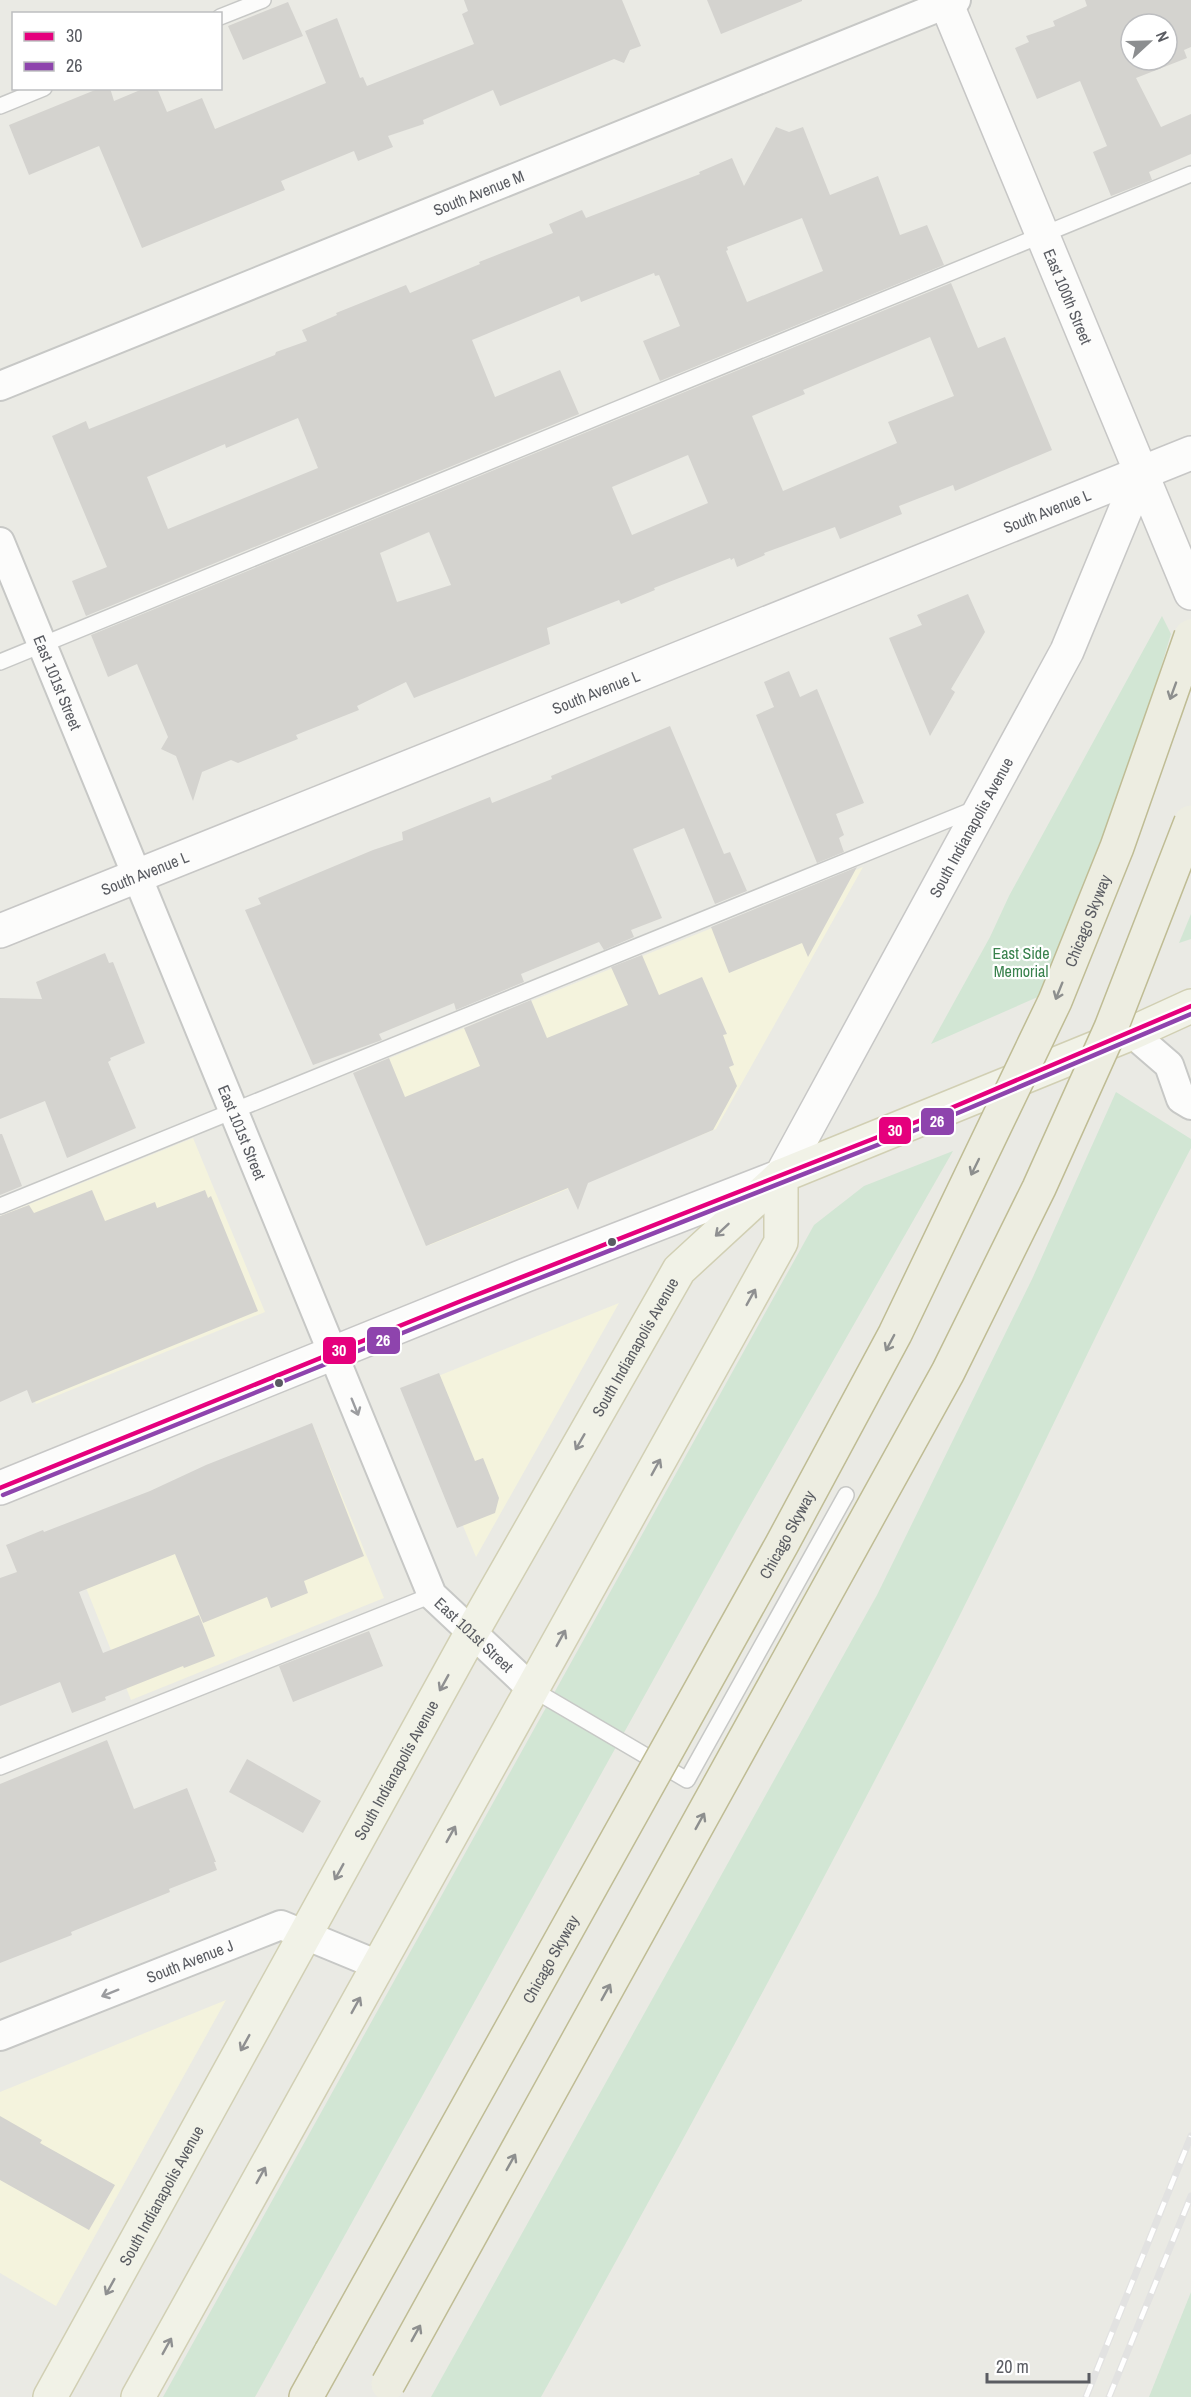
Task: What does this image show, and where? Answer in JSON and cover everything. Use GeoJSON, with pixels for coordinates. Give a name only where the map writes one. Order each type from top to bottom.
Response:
{"type":"FeatureCollection","features":[{"type":"Feature","properties":{"kind":"highway","name":"Chicago Skyway"},"geometry":{"type":"LineString","coordinates":[[306,2397],[782,1544],[895,1334],[1055,1001],[1117,847],[1191,636]]}},
{"type":"Feature","properties":{"kind":"highway"},"geometry":{"type":"LineString","coordinates":[[384,2390],[948,1372],[1039,1188],[1111,1028],[1191,822]]}},
{"type":"Feature","properties":{"kind":"main road","name":"East 100th Street"},"geometry":{"type":"LineString","coordinates":[[949,1],[1042,234],[1191,592]]}},
{"type":"Feature","properties":{"kind":"main road","name":"South Avenue L"},"geometry":{"type":"LineString","coordinates":[[0,931],[1191,453]]}},
{"type":"Feature","properties":{"kind":"main road","name":"South Indianapolis Avenue"},"geometry":{"type":"LineString","coordinates":[[50,2397],[472,1632],[679,1270],[781,1176],[1067,651],[1141,472]]}},
{"type":"Feature","properties":{"kind":"main road"},"geometry":{"type":"LineString","coordinates":[[0,1488],[333,1353],[781,1176],[1132,1033],[1191,1006]]}},
{"type":"Feature","properties":{"kind":"main road","name":"South Indianapolis Avenue"},"geometry":{"type":"LineString","coordinates":[[138,2397],[781,1242],[781,1176]]}},
{"type":"Feature","properties":{"kind":"street","name":"South Avenue M"},"geometry":{"type":"LineString","coordinates":[[0,386],[949,1]]}},
{"type":"Feature","properties":{"kind":"street","name":"East 101st Street"},"geometry":{"type":"LineString","coordinates":[[0,542],[432,1595],[532,1689]]}},
{"type":"Feature","properties":{"kind":"street"},"geometry":{"type":"LineString","coordinates":[[1132,1033],[1180,1066],[1181,1099],[1191,1105]]}},
{"type":"Feature","properties":{"kind":"street","name":"South Avenue J"},"geometry":{"type":"LineString","coordinates":[[0,2037],[281,1924],[378,1965]]}},
{"type":"Feature","properties":{"kind":"lane"},"geometry":{"type":"LineString","coordinates":[[222,16],[263,0]]}},
{"type":"Feature","properties":{"kind":"lane"},"geometry":{"type":"LineString","coordinates":[[0,106],[39,90]]}},
{"type":"Feature","properties":{"kind":"lane"},"geometry":{"type":"LineString","coordinates":[[0,662],[1191,174]]}},
{"type":"Feature","properties":{"kind":"lane"},"geometry":{"type":"LineString","coordinates":[[0,1206],[985,804]]}},
{"type":"Feature","properties":{"kind":"lane"},"geometry":{"type":"LineString","coordinates":[[532,1689],[687,1780],[846,1495]]}},
{"type":"Feature","properties":{"kind":"lane"},"geometry":{"type":"LineString","coordinates":[[0,1767],[432,1595]]}},
{"type":"Feature","properties":{"kind":"shaded area"},"geometry":{"type":"Polygon","coordinates":[[[863,867],[716,1129],[430,1245],[360,1070],[863,867]]]}},
{"type":"Feature","properties":{"kind":"shaded area"},"geometry":{"type":"Polygon","coordinates":[[[193,1138],[265,1312],[36,1404],[0,1314],[0,1216],[193,1138]]]}},
{"type":"Feature","properties":{"kind":"shaded area"},"geometry":{"type":"Polygon","coordinates":[[[619,1303],[476,1557],[406,1389],[619,1303]]]}},
{"type":"Feature","properties":{"kind":"shaded area"},"geometry":{"type":"Polygon","coordinates":[[[313,1426],[384,1598],[131,1700],[62,1528],[313,1426]]]}},
{"type":"Feature","properties":{"kind":"shaded area"},"geometry":{"type":"Polygon","coordinates":[[[226,2000],[56,2306],[0,2273],[0,2092],[226,2000]]]}},
{"type":"Feature","properties":{"kind":"green space","name":"East Side Memorial"},"geometry":{"type":"Polygon","coordinates":[[[1162,616],[1171,634],[1131,767],[1056,989],[931,1044],[990,937],[1009,896],[1162,616]]]}},
{"type":"Feature","properties":{"kind":"green space"},"geometry":{"type":"Polygon","coordinates":[[[1191,914],[1191,939],[1179,943],[1191,914]]]}},
{"type":"Feature","properties":{"kind":"green space"},"geometry":{"type":"Polygon","coordinates":[[[1116,1092],[1191,1139],[1191,1148],[1121,1285],[952,1631],[825,1875],[732,2050],[541,2397],[431,2397],[877,1595],[1033,1277],[1116,1092]]]}},
{"type":"Feature","properties":{"kind":"green space"},"geometry":{"type":"Polygon","coordinates":[[[953,1151],[741,1522],[255,2397],[163,2397],[814,1225],[864,1186],[953,1151]]]}},
{"type":"Feature","properties":{"kind":"green space"},"geometry":{"type":"Polygon","coordinates":[[[1191,2292],[1191,2397],[1149,2397],[1191,2292]]]}},
{"type":"Feature","properties":{"kind":"building"},"geometry":{"type":"Polygon","coordinates":[[[464,0],[622,0],[641,46],[630,50],[624,63],[614,59],[500,106],[493,90],[423,120],[424,124],[388,136],[393,147],[358,161],[354,151],[281,181],[285,190],[142,248],[99,146],[29,175],[9,125],[95,90],[111,90],[114,101],[140,90],[158,90],[167,112],[202,98],[215,129],[326,83],[305,31],[337,18],[360,78],[363,77],[367,86],[474,44],[462,14],[468,11],[464,0]]]}},
{"type":"Feature","properties":{"kind":"building"},"geometry":{"type":"Polygon","coordinates":[[[707,0],[802,0],[802,1],[721,34],[707,0]]]}},
{"type":"Feature","properties":{"kind":"building"},"geometry":{"type":"Polygon","coordinates":[[[1085,0],[1191,0],[1191,47],[1184,50],[1187,58],[1179,61],[1179,12],[1119,12],[1119,72],[1151,72],[1136,78],[1161,127],[1191,114],[1191,154],[1149,172],[1152,180],[1111,196],[1093,152],[1107,146],[1080,81],[1037,99],[1015,48],[1029,42],[1026,36],[1055,26],[1053,21],[1087,6],[1085,0]]]}},
{"type":"Feature","properties":{"kind":"building"},"geometry":{"type":"Polygon","coordinates":[[[288,2],[303,36],[243,60],[228,26],[288,2]]]}},
{"type":"Feature","properties":{"kind":"building"},"geometry":{"type":"Polygon","coordinates":[[[776,127],[789,132],[803,127],[830,195],[878,176],[900,235],[927,225],[944,265],[660,381],[643,341],[680,326],[659,275],[655,276],[654,273],[581,302],[579,296],[472,340],[495,397],[560,370],[579,414],[86,616],[72,581],[107,567],[52,436],[86,421],[89,429],[275,355],[276,352],[307,341],[302,330],[337,315],[336,313],[406,285],[410,293],[480,264],[479,262],[553,233],[549,224],[582,210],[586,218],[700,174],[699,172],[732,158],[744,186],[776,127]],[[802,218],[727,247],[726,251],[747,302],[823,271],[802,218]],[[298,418],[226,448],[225,444],[147,477],[168,529],[318,468],[298,418]]]}},
{"type":"Feature","properties":{"kind":"building"},"geometry":{"type":"Polygon","coordinates":[[[951,283],[978,348],[1005,337],[1052,450],[955,491],[953,485],[899,506],[902,514],[840,539],[835,527],[764,553],[765,555],[737,567],[734,558],[731,560],[730,558],[654,588],[655,590],[621,604],[619,600],[547,628],[550,644],[414,698],[406,682],[357,706],[359,710],[296,735],[298,739],[238,763],[231,760],[202,772],[193,801],[176,756],[161,749],[168,737],[137,664],[108,677],[91,635],[951,283]],[[930,337],[803,390],[805,394],[752,416],[783,491],[897,443],[888,422],[954,396],[930,337]],[[688,455],[612,487],[632,535],[708,503],[688,455]],[[429,532],[380,553],[397,602],[451,585],[429,532]]]}},
{"type":"Feature","properties":{"kind":"building"},"geometry":{"type":"Polygon","coordinates":[[[968,594],[985,632],[951,689],[955,692],[930,736],[889,638],[922,625],[917,615],[968,594]]]}},
{"type":"Feature","properties":{"kind":"building"},"geometry":{"type":"Polygon","coordinates":[[[789,671],[800,697],[817,689],[864,803],[836,814],[844,835],[839,838],[844,852],[817,863],[756,715],[774,707],[764,682],[789,671]]]}},
{"type":"Feature","properties":{"kind":"building"},"geometry":{"type":"Polygon","coordinates":[[[670,726],[724,854],[730,852],[747,891],[715,904],[684,828],[633,849],[662,918],[631,930],[634,937],[604,950],[599,942],[521,974],[524,982],[456,1010],[454,1003],[379,1034],[382,1040],[313,1065],[245,910],[261,904],[258,898],[373,850],[403,840],[402,832],[490,797],[492,803],[670,726]]]}},
{"type":"Feature","properties":{"kind":"building"},"geometry":{"type":"Polygon","coordinates":[[[857,867],[808,957],[802,943],[729,973],[711,927],[857,867]]]}},
{"type":"Feature","properties":{"kind":"building"},"geometry":{"type":"Polygon","coordinates":[[[105,953],[109,963],[113,962],[145,1043],[110,1058],[108,1062],[136,1128],[67,1158],[45,1101],[0,1119],[0,998],[42,999],[36,982],[105,953]]]}},
{"type":"Feature","properties":{"kind":"building"},"geometry":{"type":"Polygon","coordinates":[[[642,955],[659,995],[702,977],[727,1034],[723,1035],[734,1065],[729,1067],[737,1086],[713,1130],[588,1183],[578,1210],[568,1188],[426,1246],[353,1073],[389,1058],[405,1097],[480,1066],[464,1028],[531,1000],[547,1038],[628,1005],[611,967],[642,955]]]}},
{"type":"Feature","properties":{"kind":"building"},"geometry":{"type":"Polygon","coordinates":[[[0,1134],[2,1134],[22,1186],[0,1195],[0,1134]]]}},
{"type":"Feature","properties":{"kind":"building"},"geometry":{"type":"Polygon","coordinates":[[[92,1190],[105,1221],[155,1202],[157,1208],[205,1190],[208,1198],[211,1196],[258,1311],[32,1403],[27,1390],[0,1402],[0,1216],[29,1205],[34,1213],[92,1190]]]}},
{"type":"Feature","properties":{"kind":"building"},"geometry":{"type":"Polygon","coordinates":[[[439,1373],[475,1461],[483,1458],[499,1498],[495,1513],[457,1528],[400,1388],[439,1373]]]}},
{"type":"Feature","properties":{"kind":"building"},"geometry":{"type":"Polygon","coordinates":[[[312,1423],[364,1556],[304,1581],[308,1593],[271,1608],[267,1597],[203,1623],[175,1554],[79,1592],[103,1653],[199,1615],[215,1656],[184,1668],[183,1666],[105,1697],[106,1700],[72,1713],[60,1682],[0,1706],[0,1578],[17,1572],[6,1545],[150,1491],[206,1465],[312,1423]]]}},
{"type":"Feature","properties":{"kind":"building"},"geometry":{"type":"Polygon","coordinates":[[[369,1631],[383,1666],[293,1702],[279,1666],[369,1631]]]}},
{"type":"Feature","properties":{"kind":"building"},"geometry":{"type":"Polygon","coordinates":[[[107,1740],[134,1809],[187,1788],[216,1862],[214,1862],[217,1870],[169,1889],[170,1892],[71,1932],[72,1935],[0,1963],[0,1784],[107,1740]]]}},
{"type":"Feature","properties":{"kind":"building"},"geometry":{"type":"Polygon","coordinates":[[[247,1759],[321,1801],[303,1833],[229,1792],[247,1759]]]}},
{"type":"Feature","properties":{"kind":"building"},"geometry":{"type":"Polygon","coordinates":[[[0,2116],[42,2140],[40,2143],[115,2185],[89,2230],[0,2180],[0,2116]]]}},
{"type":"Feature","properties":{"kind":"railway"},"geometry":{"type":"LineString","coordinates":[[1086,2397],[1191,2136]]}},
{"type":"Feature","properties":{"kind":"railway"},"geometry":{"type":"LineString","coordinates":[[1109,2397],[1191,2196]]}},
{"type":"Feature","properties":{"kind":"transit line","name":"30"},"geometry":{"type":"LineString","coordinates":[[0,1488],[461,1301],[944,1111],[1191,1006]]}},
{"type":"Feature","properties":{"kind":"transit line","name":"26"},"geometry":{"type":"LineString","coordinates":[[3,1495],[464,1308],[946,1118],[1191,1014]]}}]}
